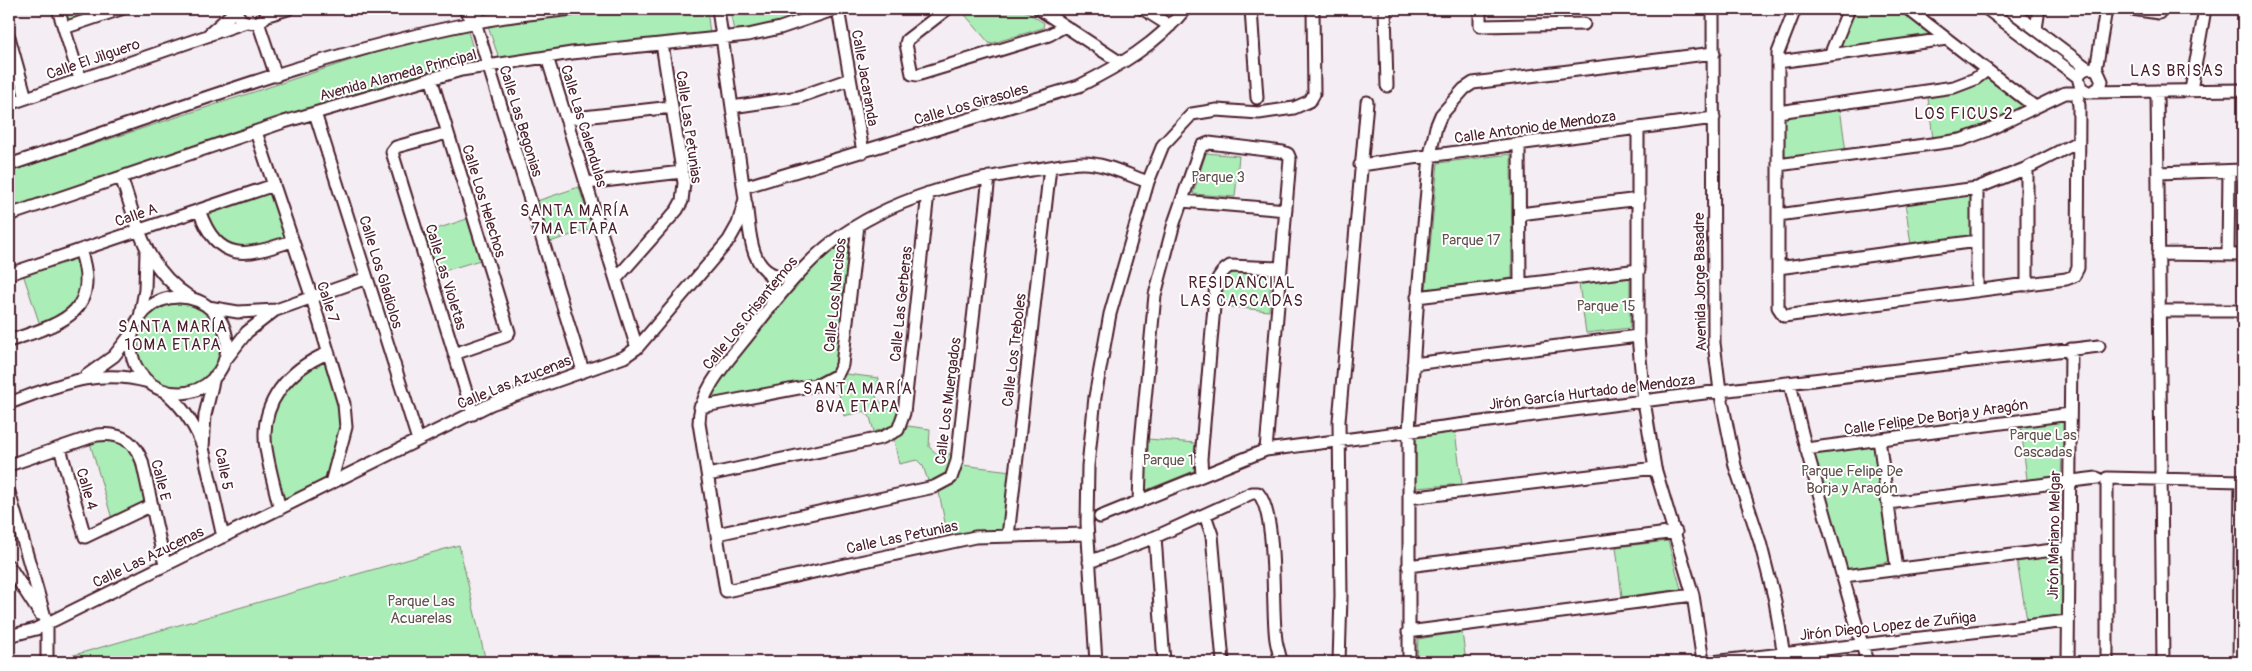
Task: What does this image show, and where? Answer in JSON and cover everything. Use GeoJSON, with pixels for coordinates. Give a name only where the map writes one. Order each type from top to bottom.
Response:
{"type":"FeatureCollection","features":[{"type":"Feature","properties":{"kind":"street"},"geometry":{"type":"LineString","coordinates":[[58,9],[80,80]]}},
{"type":"Feature","properties":{"kind":"street"},"geometry":{"type":"LineString","coordinates":[[64,28],[121,9]]}},
{"type":"Feature","properties":{"kind":"street"},"geometry":{"type":"LineString","coordinates":[[207,36],[252,22],[269,12],[288,9]]}},
{"type":"Feature","properties":{"kind":"street"},"geometry":{"type":"LineString","coordinates":[[464,9],[475,22]]}},
{"type":"Feature","properties":{"kind":"street"},"geometry":{"type":"LineString","coordinates":[[475,22],[479,9]]}},
{"type":"Feature","properties":{"kind":"street","name":"Avenida Alameda Principal"},"geometry":{"type":"LineString","coordinates":[[9,165],[366,48],[475,22],[572,9]]}},
{"type":"Feature","properties":{"kind":"street","name":"Calle Las Azucenas"},"geometry":{"type":"LineString","coordinates":[[9,636],[47,624],[491,404],[624,357],[637,348],[728,240],[738,224],[745,193],[718,9]]}},
{"type":"Feature","properties":{"kind":"street","name":"Avenida Alameda Principal"},"geometry":{"type":"LineString","coordinates":[[9,215],[315,113],[462,70],[547,57],[748,35],[780,28],[837,9]]}},
{"type":"Feature","properties":{"kind":"street","name":"Calle Jacaranda"},"geometry":{"type":"LineString","coordinates":[[837,9],[863,152]]}},
{"type":"Feature","properties":{"kind":"street"},"geometry":{"type":"LineString","coordinates":[[947,9],[907,40],[906,44],[912,74],[917,75],[1049,35],[1065,26]]}},
{"type":"Feature","properties":{"kind":"street"},"geometry":{"type":"LineString","coordinates":[[1039,9],[1121,63]]}},
{"type":"Feature","properties":{"kind":"street"},"geometry":{"type":"LineString","coordinates":[[1143,9],[1170,26]]}},
{"type":"Feature","properties":{"kind":"street","name":"Calle Los Girasoles"},"geometry":{"type":"LineString","coordinates":[[745,193],[863,152],[1052,96],[1079,86],[1152,43],[1185,9]]}},
{"type":"Feature","properties":{"kind":"street"},"geometry":{"type":"LineString","coordinates":[[1250,9],[1257,98]]}},
{"type":"Feature","properties":{"kind":"street"},"geometry":{"type":"LineString","coordinates":[[1096,662],[1087,534],[1088,466],[1095,397],[1110,314],[1148,182],[1163,146],[1192,114],[1217,110],[1259,113],[1294,108],[1310,101],[1314,94],[1313,9]]}},
{"type":"Feature","properties":{"kind":"street"},"geometry":{"type":"LineString","coordinates":[[1385,9],[1387,86]]}},
{"type":"Feature","properties":{"kind":"street"},"geometry":{"type":"LineString","coordinates":[[1480,9],[1480,26],[1584,24]]}},
{"type":"Feature","properties":{"kind":"street"},"geometry":{"type":"LineString","coordinates":[[1795,9],[1780,43],[1778,62],[1778,307],[1781,314],[1788,317],[2066,280],[2076,272],[2078,142],[2082,70],[2095,72]]}},
{"type":"Feature","properties":{"kind":"street"},"geometry":{"type":"LineString","coordinates":[[1830,55],[1849,9]]}},
{"type":"Feature","properties":{"kind":"street"},"geometry":{"type":"LineString","coordinates":[[1908,9],[2035,107]]}},
{"type":"Feature","properties":{"kind":"street"},"geometry":{"type":"LineString","coordinates":[[1987,9],[2082,88],[2118,92],[2243,90]]}},
{"type":"Feature","properties":{"kind":"street"},"geometry":{"type":"LineString","coordinates":[[2009,9],[2095,72],[2118,92]]}},
{"type":"Feature","properties":{"kind":"street"},"geometry":{"type":"LineString","coordinates":[[2036,29],[2039,9]]}},
{"type":"Feature","properties":{"kind":"street"},"geometry":{"type":"LineString","coordinates":[[1778,165],[1961,140],[1986,131],[2065,93],[2082,88],[2099,88],[2095,72],[2106,9]]}},
{"type":"Feature","properties":{"kind":"street"},"geometry":{"type":"LineString","coordinates":[[2132,9],[2159,13]]}},
{"type":"Feature","properties":{"kind":"street"},"geometry":{"type":"LineString","coordinates":[[2190,90],[2205,9]]}},
{"type":"Feature","properties":{"kind":"street"},"geometry":{"type":"LineString","coordinates":[[207,36],[234,10],[241,20],[252,22]]}},
{"type":"Feature","properties":{"kind":"street","name":"Avenida Jorge Basadre"},"geometry":{"type":"LineString","coordinates":[[1713,12],[1714,343],[1720,391],[1735,466],[1760,542],[1785,658]]}},
{"type":"Feature","properties":{"kind":"street"},"geometry":{"type":"LineString","coordinates":[[252,22],[276,76]]}},
{"type":"Feature","properties":{"kind":"street","name":"Calle Las Begonias"},"geometry":{"type":"LineString","coordinates":[[475,22],[583,371]]}},
{"type":"Feature","properties":{"kind":"street","name":"Calle El Jilguero"},"geometry":{"type":"LineString","coordinates":[[9,104],[207,36]]}},
{"type":"Feature","properties":{"kind":"street"},"geometry":{"type":"LineString","coordinates":[[9,37],[26,98]]}},
{"type":"Feature","properties":{"kind":"street"},"geometry":{"type":"LineString","coordinates":[[1778,62],[1947,39]]}},
{"type":"Feature","properties":{"kind":"street","name":"Calle Las Petunias"},"geometry":{"type":"LineString","coordinates":[[616,279],[677,210],[682,201],[684,183],[662,44]]}},
{"type":"Feature","properties":{"kind":"street"},"geometry":{"type":"LineString","coordinates":[[1408,662],[1409,431],[1413,364],[1430,156],[1436,127],[1441,115],[1464,88],[1473,83],[1714,53]]}},
{"type":"Feature","properties":{"kind":"street","name":"Calle Las Calendulas"},"geometry":{"type":"LineString","coordinates":[[547,57],[637,348]]}},
{"type":"Feature","properties":{"kind":"street"},"geometry":{"type":"LineString","coordinates":[[1778,112],[1945,89],[1965,84],[1987,70]]}},
{"type":"Feature","properties":{"kind":"street","name":"Calle Los Helechos"},"geometry":{"type":"LineString","coordinates":[[432,78],[447,133],[509,332],[506,336],[454,354]]}},
{"type":"Feature","properties":{"kind":"street"},"geometry":{"type":"LineString","coordinates":[[732,107],[799,97],[850,79]]}},
{"type":"Feature","properties":{"kind":"street"},"geometry":{"type":"LineString","coordinates":[[2157,91],[2163,662]]}},
{"type":"Feature","properties":{"kind":"street"},"geometry":{"type":"LineString","coordinates":[[1338,662],[1341,596],[1339,421],[1367,102]]}},
{"type":"Feature","properties":{"kind":"street"},"geometry":{"type":"LineString","coordinates":[[566,118],[672,107]]}},
{"type":"Feature","properties":{"kind":"street","name":"Calle Los Gladiolos"},"geometry":{"type":"LineString","coordinates":[[315,113],[418,440]]}},
{"type":"Feature","properties":{"kind":"street","name":"Calle Antonio de Mendoza"},"geometry":{"type":"LineString","coordinates":[[1360,165],[1714,118]]}},
{"type":"Feature","properties":{"kind":"street"},"geometry":{"type":"LineString","coordinates":[[1638,128],[1638,336],[1644,401],[1655,468],[1676,532],[1693,595],[1703,662]]}},
{"type":"Feature","properties":{"kind":"street","name":"Calle 7"},"geometry":{"type":"LineString","coordinates":[[256,132],[312,298],[344,404],[346,427],[331,484]]}},
{"type":"Feature","properties":{"kind":"street","name":"Calle Las Violetas"},"geometry":{"type":"LineString","coordinates":[[447,133],[393,149],[392,152],[473,414]]}},
{"type":"Feature","properties":{"kind":"street"},"geometry":{"type":"LineString","coordinates":[[1778,215],[1977,188],[2027,168],[2078,142]]}},
{"type":"Feature","properties":{"kind":"street"},"geometry":{"type":"LineString","coordinates":[[1139,502],[1141,442],[1154,295],[1198,151],[1202,146],[1209,143],[1288,154],[1290,160],[1266,450]]}},
{"type":"Feature","properties":{"kind":"street"},"geometry":{"type":"LineString","coordinates":[[1519,144],[1520,284]]}},
{"type":"Feature","properties":{"kind":"street","name":"Calle Los Crisantemos"},"geometry":{"type":"LineString","coordinates":[[726,591],[699,423],[700,407],[713,382],[770,308],[805,267],[834,241],[889,207],[928,193],[989,177],[1083,163],[1102,166],[1148,182]]}},
{"type":"Feature","properties":{"kind":"street","name":"Calle Los Treboles"},"geometry":{"type":"LineString","coordinates":[[1008,536],[1050,167]]}},
{"type":"Feature","properties":{"kind":"street"},"geometry":{"type":"LineString","coordinates":[[2027,168],[2027,285]]}},
{"type":"Feature","properties":{"kind":"street"},"geometry":{"type":"LineString","coordinates":[[2228,255],[2230,170]]}},
{"type":"Feature","properties":{"kind":"street"},"geometry":{"type":"LineString","coordinates":[[2158,173],[2243,170]]}},
{"type":"Feature","properties":{"kind":"street"},"geometry":{"type":"LineString","coordinates":[[586,183],[682,172]]}},
{"type":"Feature","properties":{"kind":"street"},"geometry":{"type":"LineString","coordinates":[[121,177],[146,251],[170,282],[194,300],[208,307],[238,312],[276,310],[367,278]]}},
{"type":"Feature","properties":{"kind":"street","name":"Calle Los Muergados"},"geometry":{"type":"LineString","coordinates":[[717,534],[934,486],[951,478],[957,461],[989,177]]}},
{"type":"Feature","properties":{"kind":"street","name":"Calle A"},"geometry":{"type":"LineString","coordinates":[[9,274],[274,185]]}},
{"type":"Feature","properties":{"kind":"street"},"geometry":{"type":"LineString","coordinates":[[1977,188],[1977,291]]}},
{"type":"Feature","properties":{"kind":"street"},"geometry":{"type":"LineString","coordinates":[[745,193],[754,253]]}},
{"type":"Feature","properties":{"kind":"street","name":"Calle Las Gerberas"},"geometry":{"type":"LineString","coordinates":[[708,476],[881,438],[898,430],[904,412],[928,193]]}},
{"type":"Feature","properties":{"kind":"street"},"geometry":{"type":"LineString","coordinates":[[1520,214],[1639,199]]}},
{"type":"Feature","properties":{"kind":"street"},"geometry":{"type":"LineString","coordinates":[[1182,201],[1286,210]]}},
{"type":"Feature","properties":{"kind":"street"},"geometry":{"type":"LineString","coordinates":[[199,210],[205,227],[214,240],[235,252],[259,252],[292,241]]}},
{"type":"Feature","properties":{"kind":"street","name":"Calle Los Narcisos"},"geometry":{"type":"LineString","coordinates":[[700,407],[820,384],[837,375],[843,358],[858,225]]}},
{"type":"Feature","properties":{"kind":"street"},"geometry":{"type":"LineString","coordinates":[[728,240],[739,235],[743,236],[751,244],[754,253],[774,281],[775,290],[770,308]]}},
{"type":"Feature","properties":{"kind":"street"},"geometry":{"type":"LineString","coordinates":[[1778,268],[1977,241]]}},
{"type":"Feature","properties":{"kind":"street"},"geometry":{"type":"LineString","coordinates":[[9,341],[57,324],[76,308],[86,285],[86,268],[80,250]]}},
{"type":"Feature","properties":{"kind":"street"},"geometry":{"type":"LineString","coordinates":[[9,403],[82,378],[100,368],[114,356],[133,332],[140,318],[145,290],[146,251]]}},
{"type":"Feature","properties":{"kind":"street"},"geometry":{"type":"LineString","coordinates":[[2158,254],[2243,255]]}},
{"type":"Feature","properties":{"kind":"street"},"geometry":{"type":"LineString","coordinates":[[1202,476],[1201,459],[1218,277],[1223,270],[1230,266],[1281,268]]}},
{"type":"Feature","properties":{"kind":"street"},"geometry":{"type":"LineString","coordinates":[[764,268],[772,273],[789,276],[805,267]]}},
{"type":"Feature","properties":{"kind":"street"},"geometry":{"type":"LineString","coordinates":[[1418,297],[1639,270]]}},
{"type":"Feature","properties":{"kind":"street"},"geometry":{"type":"LineString","coordinates":[[140,318],[151,307],[164,300],[179,297],[194,300]]}},
{"type":"Feature","properties":{"kind":"street"},"geometry":{"type":"LineString","coordinates":[[208,307],[218,318],[225,332],[226,348],[223,363]]}},
{"type":"Feature","properties":{"kind":"street"},"geometry":{"type":"LineString","coordinates":[[162,390],[178,393],[194,390],[214,377],[247,332],[276,310]]}},
{"type":"Feature","properties":{"kind":"street"},"geometry":{"type":"LineString","coordinates":[[2159,311],[2243,311]]}},
{"type":"Feature","properties":{"kind":"street"},"geometry":{"type":"LineString","coordinates":[[133,332],[132,355],[138,370],[148,382]]}},
{"type":"Feature","properties":{"kind":"street"},"geometry":{"type":"LineString","coordinates":[[1413,364],[1638,336]]}},
{"type":"Feature","properties":{"kind":"street","name":"Jirón García Hurtado de Mendoza"},"geometry":{"type":"LineString","coordinates":[[1100,517],[1266,450],[1720,391],[2099,346]]}},
{"type":"Feature","properties":{"kind":"street","name":"Jirón Mariano Melgar"},"geometry":{"type":"LineString","coordinates":[[2068,662],[2071,349]]}},
{"type":"Feature","properties":{"kind":"street"},"geometry":{"type":"LineString","coordinates":[[280,509],[266,448],[266,427],[270,407],[276,394],[294,372],[306,363],[328,353]]}},
{"type":"Feature","properties":{"kind":"street"},"geometry":{"type":"LineString","coordinates":[[82,378],[109,375],[125,376],[148,382],[162,390],[190,418],[203,448]]}},
{"type":"Feature","properties":{"kind":"street","name":"Calle 5"},"geometry":{"type":"LineString","coordinates":[[214,377],[205,415],[203,448],[222,537]]}},
{"type":"Feature","properties":{"kind":"street"},"geometry":{"type":"LineString","coordinates":[[1790,384],[1806,449],[1844,576],[1867,662]]}},
{"type":"Feature","properties":{"kind":"street","name":"Calle Felipe De Borja y Aragón"},"geometry":{"type":"LineString","coordinates":[[1806,449],[2070,414]]}},
{"type":"Feature","properties":{"kind":"street","name":"Calle E"},"geometry":{"type":"LineString","coordinates":[[9,465],[108,434],[120,436],[130,442],[138,450],[142,462],[165,565]]}},
{"type":"Feature","properties":{"kind":"street"},"geometry":{"type":"LineString","coordinates":[[1879,440],[1897,570]]}},
{"type":"Feature","properties":{"kind":"street","name":"Calle 4"},"geometry":{"type":"LineString","coordinates":[[60,448],[85,537],[152,505]]}},
{"type":"Feature","properties":{"kind":"street"},"geometry":{"type":"LineString","coordinates":[[1409,498],[1655,468]]}},
{"type":"Feature","properties":{"kind":"street"},"geometry":{"type":"LineString","coordinates":[[1888,503],[2097,478]]}},
{"type":"Feature","properties":{"kind":"street"},"geometry":{"type":"LineString","coordinates":[[2108,662],[2107,478],[2242,481],[2242,623],[2239,662]]}},
{"type":"Feature","properties":{"kind":"street"},"geometry":{"type":"LineString","coordinates":[[9,492],[47,624],[46,662]]}},
{"type":"Feature","properties":{"kind":"street"},"geometry":{"type":"LineString","coordinates":[[1089,562],[1155,537],[1252,493],[1258,493],[1262,498],[1270,531],[1276,639],[1281,662]]}},
{"type":"Feature","properties":{"kind":"street"},"geometry":{"type":"LineString","coordinates":[[1205,515],[1212,535],[1223,662]]}},
{"type":"Feature","properties":{"kind":"street"},"geometry":{"type":"LineString","coordinates":[[1408,566],[1676,532]]}},
{"type":"Feature","properties":{"kind":"street","name":"Calle Las Petunias"},"geometry":{"type":"LineString","coordinates":[[726,591],[975,537],[1087,534]]}},
{"type":"Feature","properties":{"kind":"street"},"geometry":{"type":"LineString","coordinates":[[1155,537],[1164,662]]}},
{"type":"Feature","properties":{"kind":"street"},"geometry":{"type":"LineString","coordinates":[[1844,576],[2069,548]]}},
{"type":"Feature","properties":{"kind":"street"},"geometry":{"type":"LineString","coordinates":[[28,557],[9,566],[47,624]]}},
{"type":"Feature","properties":{"kind":"street"},"geometry":{"type":"LineString","coordinates":[[1408,632],[1693,595]]}},
{"type":"Feature","properties":{"kind":"street","name":"Jirón Diego Lopez de Zuñiga"},"geometry":{"type":"LineString","coordinates":[[1712,662],[1785,658],[1862,644],[2068,621]]}},
{"type":"Feature","properties":{"kind":"green space"},"geometry":{"type":"Polygon","coordinates":[[[63,9],[103,9],[67,21],[63,9]]]}},
{"type":"Feature","properties":{"kind":"green space"},"geometry":{"type":"Polygon","coordinates":[[[620,9],[707,9],[710,34],[499,58],[487,24],[620,9]]]}},
{"type":"Feature","properties":{"kind":"green space"},"geometry":{"type":"Polygon","coordinates":[[[730,9],[824,9],[763,28],[734,32],[730,9]]]}},
{"type":"Feature","properties":{"kind":"green space"},"geometry":{"type":"Polygon","coordinates":[[[960,9],[1022,9],[1044,23],[1043,28],[990,44],[960,9]]]}},
{"type":"Feature","properties":{"kind":"green space"},"geometry":{"type":"Polygon","coordinates":[[[1856,9],[1898,9],[1933,35],[1839,49],[1856,9]]]}},
{"type":"Feature","properties":{"kind":"green space"},"geometry":{"type":"Polygon","coordinates":[[[467,28],[477,63],[430,73],[368,90],[9,209],[9,172],[373,53],[467,28]]]}},
{"type":"Feature","properties":{"kind":"green space"},"geometry":{"type":"Polygon","coordinates":[[[1988,75],[2027,106],[1986,126],[1933,139],[1928,98],[1962,90],[1988,75]]]}},
{"type":"Feature","properties":{"kind":"green space"},"geometry":{"type":"Polygon","coordinates":[[[1840,108],[1846,152],[1782,161],[1782,116],[1840,108]]]}},
{"type":"Feature","properties":{"kind":"green space","name":"Parque 3"},"geometry":{"type":"Polygon","coordinates":[[[1206,153],[1239,156],[1235,197],[1193,194],[1206,153]]]}},
{"type":"Feature","properties":{"kind":"green space","name":"Parque 17"},"geometry":{"type":"Polygon","coordinates":[[[1511,154],[1512,278],[1426,289],[1438,163],[1511,154]]]}},
{"type":"Feature","properties":{"kind":"green space"},"geometry":{"type":"Polygon","coordinates":[[[579,187],[592,228],[550,242],[537,201],[579,187]]]}},
{"type":"Feature","properties":{"kind":"green space"},"geometry":{"type":"Polygon","coordinates":[[[271,191],[287,238],[249,248],[239,248],[221,242],[211,229],[205,213],[271,191]]]}},
{"type":"Feature","properties":{"kind":"green space"},"geometry":{"type":"Polygon","coordinates":[[[1973,193],[1973,237],[1911,245],[1905,202],[1973,193]]]}},
{"type":"Feature","properties":{"kind":"green space"},"geometry":{"type":"Polygon","coordinates":[[[467,219],[480,260],[437,273],[424,233],[467,219]]]}},
{"type":"Feature","properties":{"kind":"green space"},"geometry":{"type":"Polygon","coordinates":[[[851,236],[839,360],[835,371],[820,379],[707,400],[773,312],[810,272],[851,236]]]}},
{"type":"Feature","properties":{"kind":"green space"},"geometry":{"type":"Polygon","coordinates":[[[78,256],[82,281],[76,300],[62,315],[40,325],[23,274],[78,256]]]}},
{"type":"Feature","properties":{"kind":"green space"},"geometry":{"type":"Polygon","coordinates":[[[1232,270],[1271,273],[1269,311],[1222,306],[1224,276],[1232,270]]]}},
{"type":"Feature","properties":{"kind":"green space","name":"Parque 15"},"geometry":{"type":"Polygon","coordinates":[[[1630,278],[1630,328],[1586,333],[1579,284],[1630,278]]]}},
{"type":"Feature","properties":{"kind":"green space"},"geometry":{"type":"Polygon","coordinates":[[[179,302],[196,305],[210,314],[219,328],[222,345],[219,362],[210,376],[196,385],[179,388],[162,385],[148,376],[139,362],[136,345],[139,328],[148,314],[162,305],[179,302]]]}},
{"type":"Feature","properties":{"kind":"green space"},"geometry":{"type":"Polygon","coordinates":[[[325,359],[339,408],[341,422],[327,479],[283,501],[271,444],[270,427],[273,411],[292,381],[325,359]]]}},
{"type":"Feature","properties":{"kind":"green space"},"geometry":{"type":"Polygon","coordinates":[[[846,374],[879,378],[876,398],[883,404],[898,405],[897,418],[893,425],[874,432],[870,417],[864,411],[844,416],[837,384],[846,374]]]}},
{"type":"Feature","properties":{"kind":"green space","name":"Parque Las Cascadas"},"geometry":{"type":"Polygon","coordinates":[[[2064,420],[2061,475],[2027,480],[2021,426],[2064,420]]]}},
{"type":"Feature","properties":{"kind":"green space"},"geometry":{"type":"Polygon","coordinates":[[[908,426],[930,429],[929,447],[936,453],[951,454],[946,473],[939,478],[928,481],[923,466],[917,460],[899,464],[894,440],[903,434],[908,426]]]}},
{"type":"Feature","properties":{"kind":"green space"},"geometry":{"type":"Polygon","coordinates":[[[1455,432],[1462,484],[1416,488],[1416,438],[1455,432]]]}},
{"type":"Feature","properties":{"kind":"green space"},"geometry":{"type":"Polygon","coordinates":[[[105,438],[120,441],[136,457],[147,503],[112,519],[90,443],[105,438]]]}},
{"type":"Feature","properties":{"kind":"green space","name":"Parque 1"},"geometry":{"type":"Polygon","coordinates":[[[1148,439],[1195,443],[1194,471],[1144,491],[1148,439]]]}},
{"type":"Feature","properties":{"kind":"green space","name":"Parque Felipe De Borja y Aragón"},"geometry":{"type":"Polygon","coordinates":[[[1876,446],[1892,561],[1847,570],[1813,453],[1876,446]]]}},
{"type":"Feature","properties":{"kind":"green space"},"geometry":{"type":"Polygon","coordinates":[[[962,465],[1011,471],[1003,530],[978,531],[948,538],[939,492],[956,483],[962,465]]]}},
{"type":"Feature","properties":{"kind":"green space"},"geometry":{"type":"Polygon","coordinates":[[[1668,541],[1681,589],[1622,597],[1616,547],[1668,541]]]}},
{"type":"Feature","properties":{"kind":"green space","name":"Parque Las Acuarelas"},"geometry":{"type":"Polygon","coordinates":[[[459,545],[486,662],[53,662],[53,661],[459,545]]]}},
{"type":"Feature","properties":{"kind":"green space"},"geometry":{"type":"Polygon","coordinates":[[[2063,555],[2063,617],[2027,620],[2017,562],[2063,555]]]}},
{"type":"Feature","properties":{"kind":"green space"},"geometry":{"type":"Polygon","coordinates":[[[1462,632],[1466,662],[1417,662],[1418,639],[1462,632]]]}},
{"type":"Feature","properties":{"kind":"district","name":"LAS BRISAS"},"geometry":{"type":"Point","coordinates":[2177,70]}},
{"type":"Feature","properties":{"kind":"district","name":"LOS FICUS 2"},"geometry":{"type":"Point","coordinates":[1964,113]}},
{"type":"Feature","properties":{"kind":"district","name":"SANTA MARÍA 7MA ETAPA"},"geometry":{"type":"Point","coordinates":[575,219]}},
{"type":"Feature","properties":{"kind":"district","name":"RESIDANCIAL LAS CASCADAS"},"geometry":{"type":"Point","coordinates":[1242,291]}},
{"type":"Feature","properties":{"kind":"district","name":"SANTA MARÍA 10MA ETAPA"},"geometry":{"type":"Point","coordinates":[173,335]}},
{"type":"Feature","properties":{"kind":"district","name":"SANTA MARÍA 8VA ETAPA"},"geometry":{"type":"Point","coordinates":[858,397]}}]}
